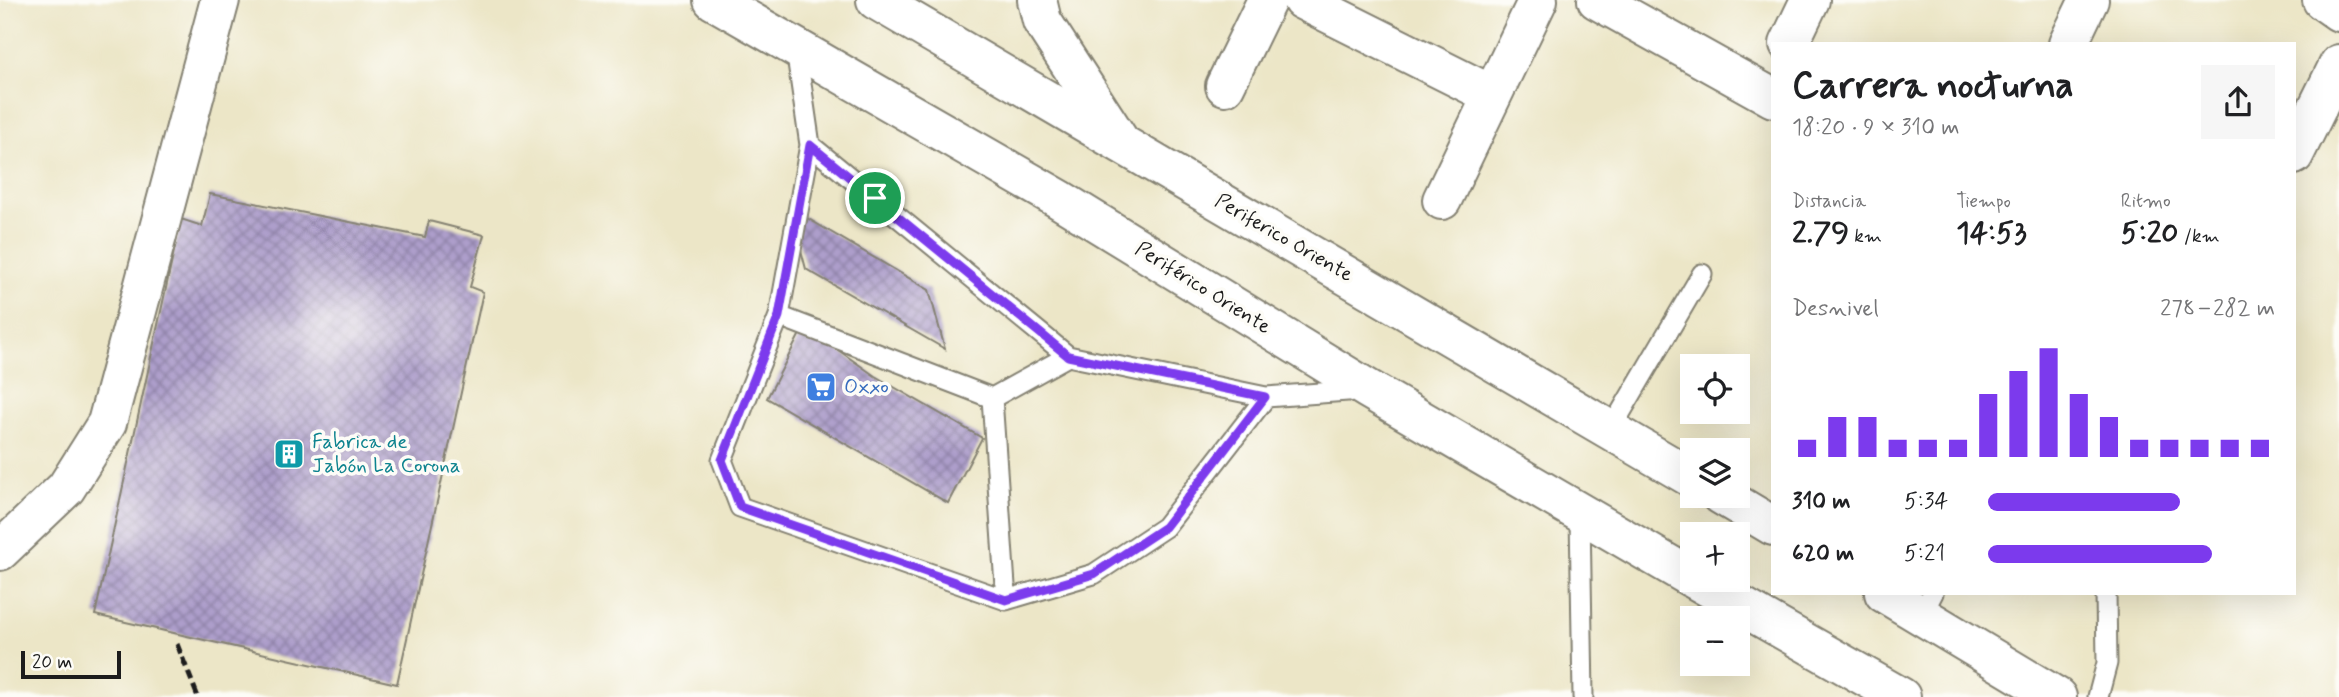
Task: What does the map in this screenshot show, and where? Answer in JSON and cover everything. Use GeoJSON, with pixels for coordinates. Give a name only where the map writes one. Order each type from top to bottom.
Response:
{"type":"FeatureCollection","features":[{"type":"Feature","properties":{"kind":"main road"},"geometry":{"type":"LineString","coordinates":[[0,551],[66,488],[107,423],[220,0]]}},
{"type":"Feature","properties":{"kind":"main road","name":"Periférico Oriente"},"geometry":{"type":"LineString","coordinates":[[713,0],[1059,199],[1368,389],[1680,572]]}},
{"type":"Feature","properties":{"kind":"main road","name":"Periferico Oriente"},"geometry":{"type":"LineString","coordinates":[[876,0],[1680,471]]}},
{"type":"Feature","properties":{"kind":"main road"},"geometry":{"type":"LineString","coordinates":[[1037,0],[1042,22],[1121,144]]}},
{"type":"Feature","properties":{"kind":"main road"},"geometry":{"type":"LineString","coordinates":[[1226,86],[1267,0]]}},
{"type":"Feature","properties":{"kind":"main road"},"geometry":{"type":"LineString","coordinates":[[1302,0],[1492,95]]}},
{"type":"Feature","properties":{"kind":"main road"},"geometry":{"type":"LineString","coordinates":[[1442,200],[1538,0]]}},
{"type":"Feature","properties":{"kind":"main road"},"geometry":{"type":"LineString","coordinates":[[1597,0],[1770,89]]}},
{"type":"Feature","properties":{"kind":"main road"},"geometry":{"type":"LineString","coordinates":[[1789,42],[1810,0]]}},
{"type":"Feature","properties":{"kind":"main road"},"geometry":{"type":"LineString","coordinates":[[2069,42],[2089,0]]}},
{"type":"Feature","properties":{"kind":"main road"},"geometry":{"type":"LineString","coordinates":[[2322,0],[2339,12]]}},
{"type":"Feature","properties":{"kind":"main road"},"geometry":{"type":"LineString","coordinates":[[2296,151],[2339,64]]}},
{"type":"Feature","properties":{"kind":"main road"},"geometry":{"type":"LineString","coordinates":[[1743,508],[1771,525]]}},
{"type":"Feature","properties":{"kind":"main road","name":"Periférico Oriente"},"geometry":{"type":"LineString","coordinates":[[1716,592],[1901,697]]}},
{"type":"Feature","properties":{"kind":"main road"},"geometry":{"type":"LineString","coordinates":[[1891,595],[1927,605],[2057,697]]}},
{"type":"Feature","properties":{"kind":"lane"},"geometry":{"type":"LineString","coordinates":[[796,49],[810,145],[779,316],[722,460],[740,507],[1006,600],[1094,574],[1165,527],[1265,397]]}},
{"type":"Feature","properties":{"kind":"lane"},"geometry":{"type":"LineString","coordinates":[[810,145],[1068,356],[1265,397],[1368,389]]}},
{"type":"Feature","properties":{"kind":"lane"},"geometry":{"type":"LineString","coordinates":[[1611,429],[1702,274]]}},
{"type":"Feature","properties":{"kind":"lane"},"geometry":{"type":"LineString","coordinates":[[779,316],[992,398],[1068,356]]}},
{"type":"Feature","properties":{"kind":"lane"},"geometry":{"type":"LineString","coordinates":[[992,398],[1006,600]]}},
{"type":"Feature","properties":{"kind":"lane"},"geometry":{"type":"LineString","coordinates":[[1580,515],[1583,697]]}},
{"type":"Feature","properties":{"kind":"lane"},"geometry":{"type":"LineString","coordinates":[[2098,697],[2107,663],[2106,595]]}},
{"type":"Feature","properties":{"kind":"building","name":"Fabrica de Jabón La Corona"},"geometry":{"type":"Polygon","coordinates":[[[210,194],[425,237],[429,221],[484,235],[470,287],[483,292],[397,684],[95,615],[181,219],[202,226],[210,194]]]}},
{"type":"Feature","properties":{"kind":"building"},"geometry":{"type":"Polygon","coordinates":[[[790,208],[929,290],[945,349],[806,269],[790,208]]]}},
{"type":"Feature","properties":{"kind":"building"},"geometry":{"type":"Polygon","coordinates":[[[804,326],[875,376],[982,438],[948,503],[767,398],[804,326]]]}},
{"type":"Feature","properties":{"kind":"railway"},"geometry":{"type":"LineString","coordinates":[[177,644],[198,697]]}},
{"type":"Feature","properties":{"kind":"place","name":"Oxxo"},"geometry":{"type":"Point","coordinates":[821,387]}},
{"type":"Feature","properties":{"kind":"place","name":"Fabrica de Jabón La Corona"},"geometry":{"type":"Point","coordinates":[289,454]}},
{"type":"Feature","properties":{"kind":"route"},"geometry":{"type":"LineString","coordinates":[[810,145],[875,198],[1068,356],[1265,397],[1165,527],[1094,574],[1006,600],[740,507],[722,460],[779,316],[810,145]]}}]}
